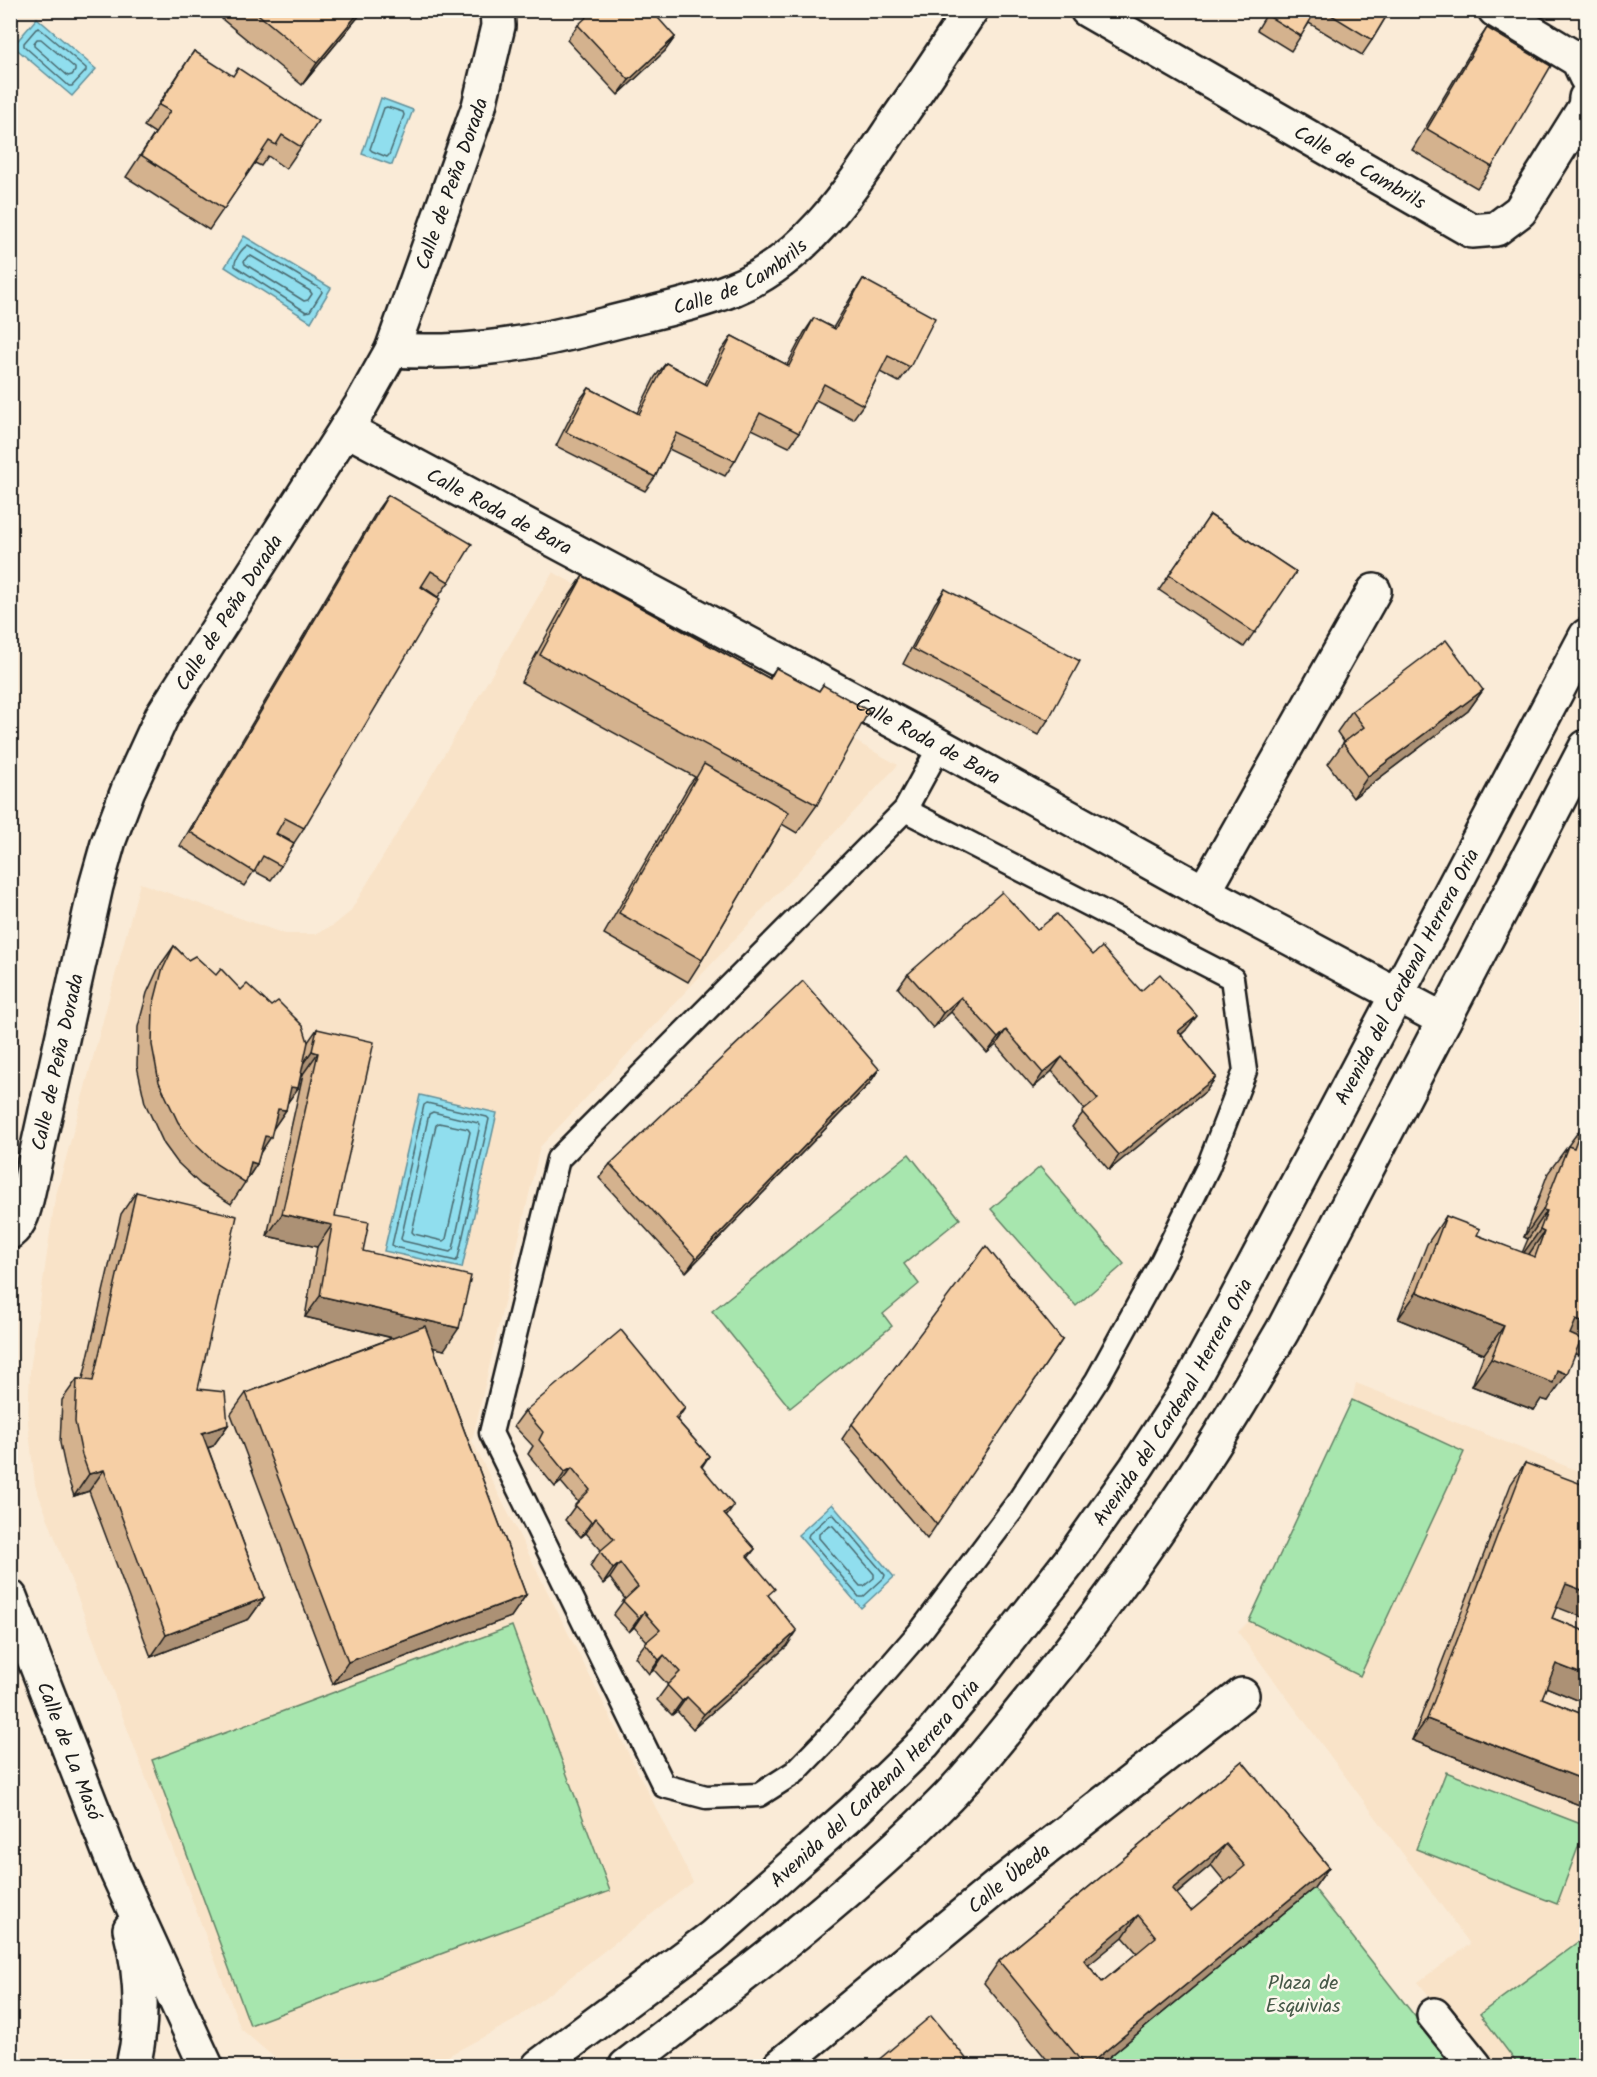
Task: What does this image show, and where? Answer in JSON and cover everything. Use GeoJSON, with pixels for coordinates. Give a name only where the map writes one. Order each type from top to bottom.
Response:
{"type":"FeatureCollection","features":[{"type":"Feature","properties":{"kind":"street","name":"Calle de Peña Dorada"},"geometry":{"type":"LineString","coordinates":[[10,1232],[15,1229],[26,1202],[96,886],[109,840],[128,790],[162,716],[346,429],[392,350],[479,106],[498,26],[498,10]]}},
{"type":"Feature","properties":{"kind":"street","name":"Calle de Cambrils"},"geometry":{"type":"LineString","coordinates":[[392,350],[448,352],[499,348],[581,331],[689,302],[734,289],[762,274],[782,260],[818,227],[849,191],[971,10]]}},
{"type":"Feature","properties":{"kind":"street","name":"Calle de Cambrils"},"geometry":{"type":"LineString","coordinates":[[1087,10],[1472,231],[1497,229],[1520,211],[1585,107],[1587,98]]}},
{"type":"Feature","properties":{"kind":"street"},"geometry":{"type":"LineString","coordinates":[[1494,10],[1578,60],[1587,77]]}},
{"type":"Feature","properties":{"kind":"street","name":"Calle Roda de Bara"},"geometry":{"type":"LineString","coordinates":[[346,429],[940,746],[1204,892],[1444,1020]]}},
{"type":"Feature","properties":{"kind":"street"},"geometry":{"type":"LineString","coordinates":[[1204,892],[1374,591]]}},
{"type":"Feature","properties":{"kind":"street","name":"Avenida del Cardenal Herrera Oria"},"geometry":{"type":"LineString","coordinates":[[539,2067],[712,1936],[854,1811],[924,1743],[1071,1561],[1185,1393],[1587,636]]}},
{"type":"Feature","properties":{"kind":"street"},"geometry":{"type":"LineString","coordinates":[[626,2067],[839,1899],[949,1796],[1064,1659],[1153,1540],[1239,1407],[1283,1330],[1587,747]]}},
{"type":"Feature","properties":{"kind":"street","name":"Calle de La Masó"},"geometry":{"type":"LineString","coordinates":[[10,1598],[117,1872],[207,2066]]}},
{"type":"Feature","properties":{"kind":"street","name":"Calle Úbeda"},"geometry":{"type":"LineString","coordinates":[[780,2067],[998,1886],[1242,1695]]}},
{"type":"Feature","properties":{"kind":"street","name":"Calle de La Masó"},"geometry":{"type":"LineString","coordinates":[[117,1872],[136,1953],[142,2001],[139,2042],[133,2067]]}},
{"type":"Feature","properties":{"kind":"street"},"geometry":{"type":"LineString","coordinates":[[1434,2015],[1475,2067]]}},
{"type":"Feature","properties":{"kind":"street","name":"Avenida del Cardenal Herrera Oria"},"geometry":{"type":"LineString","coordinates":[[525,2067],[582,2034]]}},
{"type":"Feature","properties":{"kind":"lane"},"geometry":{"type":"LineString","coordinates":[[905,810],[1232,978],[1245,1071],[1208,1167],[1162,1262],[1097,1380],[1016,1505],[923,1628],[828,1738],[795,1772],[759,1795],[706,1797],[664,1786],[491,1433],[558,1160],[905,810],[940,746]]}},
{"type":"Feature","properties":{"kind":"shaded area"},"geometry":{"type":"Polygon","coordinates":[[[553,572],[898,765],[540,1147],[472,1441],[693,1882],[515,2020],[431,2065],[284,2066],[241,2029],[35,1485],[28,1422],[30,1370],[55,1199],[140,883],[285,934],[315,934],[334,925],[350,912],[553,572]]]}},
{"type":"Feature","properties":{"kind":"shaded area"},"geometry":{"type":"Polygon","coordinates":[[[1356,1383],[1586,1474],[1586,2066],[1486,2066],[1418,1982],[1470,1944],[1238,1632],[1249,1621],[1352,1400],[1356,1383]]]}},
{"type":"Feature","properties":{"kind":"green space"},"geometry":{"type":"Polygon","coordinates":[[[909,1154],[960,1219],[904,1264],[919,1284],[883,1314],[892,1326],[790,1408],[712,1311],[909,1154]]]}},
{"type":"Feature","properties":{"kind":"green space"},"geometry":{"type":"Polygon","coordinates":[[[1040,1167],[1124,1264],[1076,1306],[991,1209],[1040,1167]]]}},
{"type":"Feature","properties":{"kind":"green space"},"geometry":{"type":"Polygon","coordinates":[[[1352,1400],[1464,1452],[1360,1676],[1249,1621],[1352,1400]]]}},
{"type":"Feature","properties":{"kind":"green space"},"geometry":{"type":"Polygon","coordinates":[[[512,1626],[610,1891],[250,2025],[152,1760],[512,1626]]]}},
{"type":"Feature","properties":{"kind":"green space"},"geometry":{"type":"Polygon","coordinates":[[[1446,1772],[1586,1826],[1557,1904],[1416,1849],[1446,1772]]]}},
{"type":"Feature","properties":{"kind":"green space","name":"Plaza de Esquivias"},"geometry":{"type":"Polygon","coordinates":[[[1314,1888],[1454,2066],[1097,2066],[1314,1888]]]}},
{"type":"Feature","properties":{"kind":"green space"},"geometry":{"type":"Polygon","coordinates":[[[1586,1936],[1586,2055],[1571,2066],[1519,2066],[1480,2014],[1586,1936]]]}},
{"type":"Feature","properties":{"kind":"water"},"geometry":{"type":"Polygon","coordinates":[[[37,18],[96,69],[72,96],[13,46],[37,18]]]}},
{"type":"Feature","properties":{"kind":"water"},"geometry":{"type":"Polygon","coordinates":[[[381,98],[413,110],[392,165],[362,154],[381,98]]]}},
{"type":"Feature","properties":{"kind":"water"},"geometry":{"type":"Polygon","coordinates":[[[244,236],[331,288],[311,322],[225,267],[244,236]]]}},
{"type":"Feature","properties":{"kind":"water"},"geometry":{"type":"Polygon","coordinates":[[[420,1095],[497,1113],[462,1268],[384,1251],[420,1095]]]}},
{"type":"Feature","properties":{"kind":"water"},"geometry":{"type":"Polygon","coordinates":[[[832,1504],[894,1577],[861,1608],[798,1535],[832,1504]]]}},
{"type":"Feature","properties":{"kind":"building"},"geometry":{"type":"Polygon","coordinates":[[[253,10],[361,10],[317,63],[253,10]]]}},
{"type":"Feature","properties":{"kind":"building"},"geometry":{"type":"Polygon","coordinates":[[[594,10],[651,10],[675,37],[629,80],[578,25],[594,10]]]}},
{"type":"Feature","properties":{"kind":"building"},"geometry":{"type":"Polygon","coordinates":[[[1271,10],[1316,10],[1301,36],[1268,16],[1271,10]]]}},
{"type":"Feature","properties":{"kind":"building"},"geometry":{"type":"Polygon","coordinates":[[[1323,10],[1390,10],[1372,40],[1323,10]]]}},
{"type":"Feature","properties":{"kind":"building"},"geometry":{"type":"Polygon","coordinates":[[[1487,28],[1551,66],[1492,167],[1427,129],[1487,28]]]}},
{"type":"Feature","properties":{"kind":"building"},"geometry":{"type":"Polygon","coordinates":[[[194,51],[233,76],[238,68],[318,121],[301,147],[282,135],[276,145],[269,141],[224,209],[141,155],[170,111],[159,105],[194,51]]]}},
{"type":"Feature","properties":{"kind":"building"},"geometry":{"type":"Polygon","coordinates":[[[863,279],[935,318],[910,367],[888,356],[863,405],[824,384],[799,433],[760,413],[735,461],[677,433],[655,477],[566,432],[589,388],[639,414],[666,363],[707,385],[732,336],[789,366],[814,318],[835,329],[863,279]]]}},
{"type":"Feature","properties":{"kind":"building"},"geometry":{"type":"Polygon","coordinates":[[[388,495],[472,544],[449,582],[431,571],[421,587],[440,599],[304,828],[285,818],[276,834],[294,844],[281,866],[263,856],[254,872],[190,832],[388,495]]]}},
{"type":"Feature","properties":{"kind":"building"},"geometry":{"type":"Polygon","coordinates":[[[1210,515],[1296,572],[1255,633],[1169,575],[1210,515]]]}},
{"type":"Feature","properties":{"kind":"building"},"geometry":{"type":"Polygon","coordinates":[[[583,576],[770,679],[776,668],[819,691],[823,685],[869,711],[817,805],[540,655],[583,576]]]}},
{"type":"Feature","properties":{"kind":"building"},"geometry":{"type":"Polygon","coordinates":[[[945,589],[1080,661],[1048,720],[913,649],[945,589]]]}},
{"type":"Feature","properties":{"kind":"building"},"geometry":{"type":"Polygon","coordinates":[[[1446,640],[1483,690],[1368,776],[1343,743],[1364,727],[1352,711],[1446,640]]]}},
{"type":"Feature","properties":{"kind":"building"},"geometry":{"type":"Polygon","coordinates":[[[704,764],[789,812],[702,960],[619,913],[704,764]]]}},
{"type":"Feature","properties":{"kind":"building"},"geometry":{"type":"Polygon","coordinates":[[[1002,892],[1037,930],[1057,914],[1093,955],[1102,947],[1141,991],[1160,974],[1197,1016],[1178,1031],[1216,1077],[1119,1155],[1082,1112],[1098,1099],[1062,1057],[1043,1073],[1006,1030],[998,1038],[961,997],[943,1013],[908,974],[1002,892]]]}},
{"type":"Feature","properties":{"kind":"building"},"geometry":{"type":"Polygon","coordinates":[[[174,946],[188,960],[195,956],[216,975],[221,969],[241,990],[247,984],[271,1006],[278,1001],[303,1026],[308,1042],[298,1088],[291,1087],[286,1110],[278,1109],[271,1137],[265,1136],[257,1164],[251,1162],[246,1183],[216,1164],[192,1141],[178,1122],[159,1082],[152,1045],[153,1006],[162,971],[174,946]]]}},
{"type":"Feature","properties":{"kind":"building"},"geometry":{"type":"Polygon","coordinates":[[[803,981],[879,1069],[696,1258],[610,1164],[803,981]]]}},
{"type":"Feature","properties":{"kind":"building"},"geometry":{"type":"Polygon","coordinates":[[[317,1029],[374,1042],[335,1216],[369,1222],[363,1251],[471,1276],[459,1328],[320,1296],[332,1225],[282,1214],[318,1053],[312,1051],[317,1029]]]}},
{"type":"Feature","properties":{"kind":"building"},"geometry":{"type":"Polygon","coordinates":[[[1581,1128],[1587,1130],[1587,1324],[1576,1320],[1570,1334],[1581,1339],[1567,1374],[1557,1370],[1553,1383],[1491,1359],[1504,1326],[1417,1292],[1446,1216],[1480,1229],[1477,1235],[1535,1257],[1544,1232],[1540,1230],[1547,1211],[1543,1210],[1568,1146],[1574,1148],[1581,1128]]]}},
{"type":"Feature","properties":{"kind":"building"},"geometry":{"type":"Polygon","coordinates":[[[136,1192],[237,1216],[198,1389],[225,1392],[228,1425],[202,1433],[264,1598],[166,1635],[104,1470],[89,1474],[82,1455],[75,1422],[77,1379],[93,1381],[136,1192]]]}},
{"type":"Feature","properties":{"kind":"building"},"geometry":{"type":"Polygon","coordinates":[[[986,1246],[1062,1340],[937,1525],[852,1424],[986,1246]]]}},
{"type":"Feature","properties":{"kind":"building"},"geometry":{"type":"Polygon","coordinates":[[[425,1326],[526,1595],[348,1662],[246,1393],[425,1326]]]}},
{"type":"Feature","properties":{"kind":"building"},"geometry":{"type":"Polygon","coordinates":[[[621,1330],[685,1408],[675,1418],[709,1456],[701,1466],[734,1506],[724,1514],[755,1549],[747,1556],[775,1589],[768,1595],[797,1631],[704,1714],[687,1697],[682,1701],[667,1685],[680,1672],[664,1655],[659,1660],[645,1643],[660,1630],[644,1612],[639,1618],[623,1601],[638,1587],[620,1563],[613,1569],[600,1551],[614,1539],[596,1518],[591,1522],[575,1505],[590,1490],[572,1468],[565,1472],[539,1440],[543,1432],[525,1411],[621,1330]]]}},
{"type":"Feature","properties":{"kind":"building"},"geometry":{"type":"Polygon","coordinates":[[[1525,1463],[1587,1486],[1587,1592],[1566,1584],[1552,1618],[1587,1632],[1587,1676],[1556,1664],[1542,1698],[1587,1716],[1587,1781],[1427,1719],[1525,1463]]]}},
{"type":"Feature","properties":{"kind":"building"},"geometry":{"type":"Polygon","coordinates":[[[1242,1761],[1329,1867],[1086,2067],[999,1961],[1242,1761]],[[1226,1844],[1172,1889],[1191,1911],[1245,1866],[1226,1844]],[[1138,1915],[1084,1960],[1102,1982],[1156,1937],[1138,1915]]]}},
{"type":"Feature","properties":{"kind":"building"},"geometry":{"type":"Polygon","coordinates":[[[931,2016],[973,2067],[870,2067],[931,2016]]]}}]}
